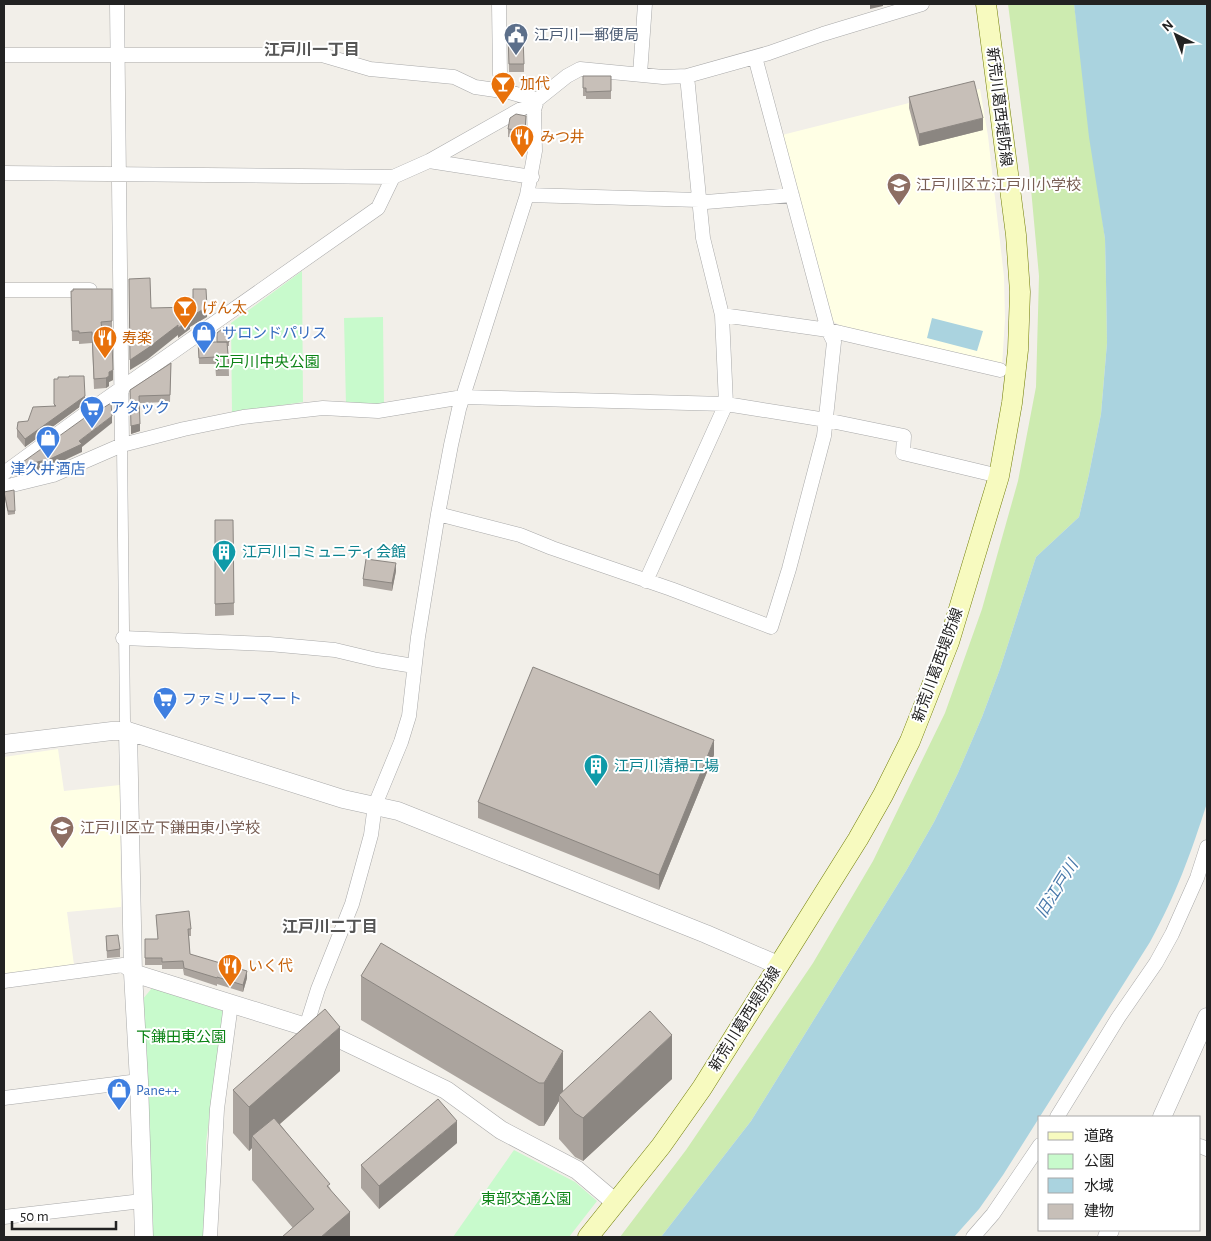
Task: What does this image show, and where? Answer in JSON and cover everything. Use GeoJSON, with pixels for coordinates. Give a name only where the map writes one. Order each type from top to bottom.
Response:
{"type":"FeatureCollection","features":[{"type":"Feature","properties":{"kind":"main road","name":"新荒川葛西堤防線"},"geometry":{"type":"LineString","coordinates":[[588,1237],[661,1146],[697,1095],[858,838],[883,795],[910,741],[949,642],[998,476],[1016,376],[1018,350],[1020,292],[1016,234],[986,4]]}},
{"type":"Feature","properties":{"kind":"street"},"geometry":{"type":"LineString","coordinates":[[117,4],[123,638],[125,721],[128,731],[133,973],[144,1237]]}},
{"type":"Feature","properties":{"kind":"street"},"geometry":{"type":"LineString","coordinates":[[499,4],[500,74],[509,92]]}},
{"type":"Feature","properties":{"kind":"street"},"geometry":{"type":"LineString","coordinates":[[640,74],[645,4]]}},
{"type":"Feature","properties":{"kind":"street"},"geometry":{"type":"LineString","coordinates":[[4,173],[393,177],[429,161],[537,100],[567,76],[580,69],[663,77],[687,76],[755,58],[891,9],[922,4]]}},
{"type":"Feature","properties":{"kind":"street"},"geometry":{"type":"LineString","coordinates":[[4,55],[322,55],[370,69],[445,75],[475,86],[509,92],[537,100]]}},
{"type":"Feature","properties":{"kind":"street"},"geometry":{"type":"LineString","coordinates":[[438,514],[520,535],[771,627],[790,569],[826,420],[834,342],[828,330],[755,58]]}},
{"type":"Feature","properties":{"kind":"street"},"geometry":{"type":"LineString","coordinates":[[646,581],[726,404],[722,315],[703,238],[687,76]]}},
{"type":"Feature","properties":{"kind":"street"},"geometry":{"type":"LineString","coordinates":[[306,1027],[318,989],[352,904],[371,835],[375,805],[398,751],[409,716],[414,666],[438,514],[459,408],[532,177],[535,152],[534,110],[537,100]]}},
{"type":"Feature","properties":{"kind":"street"},"geometry":{"type":"LineString","coordinates":[[429,161],[532,177]]}},
{"type":"Feature","properties":{"kind":"street"},"geometry":{"type":"LineString","coordinates":[[4,473],[378,208],[393,177]]}},
{"type":"Feature","properties":{"kind":"street"},"geometry":{"type":"LineString","coordinates":[[527,194],[699,200],[706,202],[792,195]]}},
{"type":"Feature","properties":{"kind":"street"},"geometry":{"type":"LineString","coordinates":[[4,290],[120,290]]}},
{"type":"Feature","properties":{"kind":"street"},"geometry":{"type":"LineString","coordinates":[[722,315],[828,330],[1000,370]]}},
{"type":"Feature","properties":{"kind":"street"},"geometry":{"type":"LineString","coordinates":[[4,487],[53,475],[122,445],[184,429],[272,413],[323,408],[378,411],[463,397],[726,404],[826,420],[904,436],[903,453],[998,476]]}},
{"type":"Feature","properties":{"kind":"street"},"geometry":{"type":"LineString","coordinates":[[123,638],[269,644],[335,650],[414,666]]}},
{"type":"Feature","properties":{"kind":"street"},"geometry":{"type":"LineString","coordinates":[[4,744],[112,731],[128,731],[343,799],[398,811],[778,965]]}},
{"type":"Feature","properties":{"kind":"street"},"geometry":{"type":"LineString","coordinates":[[1058,1116],[1118,1018],[1156,963],[1172,934],[1197,878],[1207,847]]}},
{"type":"Feature","properties":{"kind":"street"},"geometry":{"type":"LineString","coordinates":[[4,981],[122,965],[133,973],[338,1038],[446,1090],[500,1130],[577,1170],[616,1203]]}},
{"type":"Feature","properties":{"kind":"street"},"geometry":{"type":"LineString","coordinates":[[210,1237],[217,1109],[231,1004]]}},
{"type":"Feature","properties":{"kind":"street"},"geometry":{"type":"LineString","coordinates":[[1162,1116],[1207,1017]]}},
{"type":"Feature","properties":{"kind":"street"},"geometry":{"type":"LineString","coordinates":[[4,1098],[139,1081]]}},
{"type":"Feature","properties":{"kind":"street"},"geometry":{"type":"LineString","coordinates":[[974,1237],[993,1214],[1038,1148]]}},
{"type":"Feature","properties":{"kind":"street"},"geometry":{"type":"LineString","coordinates":[[4,1217],[142,1201]]}},
{"type":"Feature","properties":{"kind":"shaded area","name":"江戸川区立江戸川小学校"},"geometry":{"type":"Polygon","coordinates":[[[980,89],[988,136],[1004,277],[1005,319],[1002,366],[843,327],[832,321],[782,135],[913,102],[980,89]]]}},
{"type":"Feature","properties":{"kind":"shaded area","name":"江戸川区立下鎌田東小学校"},"geometry":{"type":"Polygon","coordinates":[[[58,749],[64,791],[120,785],[121,907],[67,912],[74,965],[4,974],[4,757],[58,749]]]}},
{"type":"Feature","properties":{"kind":"green space"},"geometry":{"type":"Polygon","coordinates":[[[1008,4],[1074,4],[1105,239],[1107,343],[1101,414],[1079,517],[1036,557],[1000,669],[982,717],[934,822],[906,871],[751,1121],[661,1237],[620,1237],[686,1150],[813,963],[873,861],[945,713],[982,609],[1018,481],[1036,387],[1039,276],[1029,167],[1008,4]]]}},
{"type":"Feature","properties":{"kind":"green space","name":"江戸川中央公園"},"geometry":{"type":"Polygon","coordinates":[[[302,271],[303,402],[232,413],[231,323],[302,271]]]}},
{"type":"Feature","properties":{"kind":"green space"},"geometry":{"type":"Polygon","coordinates":[[[383,317],[384,406],[346,405],[344,318],[383,317]]]}},
{"type":"Feature","properties":{"kind":"green space","name":"下鎌田東公園"},"geometry":{"type":"Polygon","coordinates":[[[152,988],[223,1011],[206,1143],[206,1206],[203,1237],[152,1237],[142,1000],[152,988]]]}},
{"type":"Feature","properties":{"kind":"green space","name":"東部交通公園"},"geometry":{"type":"Polygon","coordinates":[[[514,1150],[575,1182],[597,1201],[569,1237],[453,1237],[514,1150]]]}},
{"type":"Feature","properties":{"kind":"water","name":"旧江戸川"},"geometry":{"type":"Polygon","coordinates":[[[1074,4],[1207,4],[1207,803],[1189,857],[1150,942],[1040,1116],[1038,1116],[1038,1120],[1003,1175],[979,1209],[954,1237],[661,1237],[751,1121],[906,871],[934,822],[982,717],[1000,669],[1036,557],[1079,517],[1101,414],[1107,343],[1105,239],[1089,137],[1074,4]]]}},
{"type":"Feature","properties":{"kind":"water"},"geometry":{"type":"Polygon","coordinates":[[[932,318],[983,331],[977,351],[927,338],[932,318]]]}},
{"type":"Feature","properties":{"kind":"building"},"geometry":{"type":"Polygon","coordinates":[[[508,36],[523,36],[524,64],[509,64],[508,36]]]}},
{"type":"Feature","properties":{"kind":"building"},"geometry":{"type":"Polygon","coordinates":[[[583,76],[611,76],[611,91],[586,92],[586,88],[583,88],[583,76]]]}},
{"type":"Feature","properties":{"kind":"building"},"geometry":{"type":"Polygon","coordinates":[[[974,81],[983,118],[919,134],[909,97],[974,81]]]}},
{"type":"Feature","properties":{"kind":"building"},"geometry":{"type":"Polygon","coordinates":[[[516,114],[526,116],[525,131],[508,129],[510,118],[516,114]]]}},
{"type":"Feature","properties":{"kind":"building"},"geometry":{"type":"Polygon","coordinates":[[[150,278],[151,308],[193,307],[193,289],[206,289],[207,307],[190,317],[178,328],[178,325],[130,360],[129,279],[150,278]]]}},
{"type":"Feature","properties":{"kind":"building"},"geometry":{"type":"Polygon","coordinates":[[[73,289],[112,289],[112,321],[101,322],[104,344],[112,343],[113,370],[109,372],[109,376],[106,378],[94,379],[92,332],[79,333],[79,331],[72,331],[71,291],[73,289]]]}},
{"type":"Feature","properties":{"kind":"building"},"geometry":{"type":"Polygon","coordinates":[[[227,325],[229,342],[217,342],[217,333],[227,325]]]}},
{"type":"Feature","properties":{"kind":"building"},"geometry":{"type":"Polygon","coordinates":[[[198,342],[227,342],[229,369],[216,370],[215,357],[199,358],[198,342]]]}},
{"type":"Feature","properties":{"kind":"building"},"geometry":{"type":"Polygon","coordinates":[[[171,363],[170,395],[139,396],[140,424],[131,426],[130,390],[171,363]]]}},
{"type":"Feature","properties":{"kind":"building"},"geometry":{"type":"Polygon","coordinates":[[[84,376],[85,396],[25,439],[17,429],[18,422],[28,421],[33,407],[56,406],[54,404],[54,379],[84,376]]]}},
{"type":"Feature","properties":{"kind":"building"},"geometry":{"type":"Polygon","coordinates":[[[111,403],[112,416],[79,441],[82,444],[50,459],[16,467],[101,406],[103,408],[111,403]]]}},
{"type":"Feature","properties":{"kind":"building"},"geometry":{"type":"Polygon","coordinates":[[[14,490],[15,511],[8,511],[4,492],[14,490]]]}},
{"type":"Feature","properties":{"kind":"building","name":"江戸川コミュニティ会館"},"geometry":{"type":"Polygon","coordinates":[[[215,520],[233,520],[234,603],[215,604],[215,520]]]}},
{"type":"Feature","properties":{"kind":"building"},"geometry":{"type":"Polygon","coordinates":[[[366,559],[396,563],[392,583],[363,579],[366,559]]]}},
{"type":"Feature","properties":{"kind":"building","name":"江戸川清掃工場"},"geometry":{"type":"Polygon","coordinates":[[[533,667],[714,740],[659,875],[478,802],[533,667]]]}},
{"type":"Feature","properties":{"kind":"building"},"geometry":{"type":"Polygon","coordinates":[[[189,911],[191,929],[188,929],[190,954],[247,971],[243,985],[184,968],[183,961],[162,962],[162,958],[145,958],[145,939],[158,939],[156,915],[189,911]]]}},
{"type":"Feature","properties":{"kind":"building"},"geometry":{"type":"Polygon","coordinates":[[[118,935],[120,949],[107,951],[106,936],[118,935]]]}},
{"type":"Feature","properties":{"kind":"building"},"geometry":{"type":"Polygon","coordinates":[[[381,943],[563,1051],[544,1083],[539,1083],[361,976],[381,943]]]}},
{"type":"Feature","properties":{"kind":"building"},"geometry":{"type":"Polygon","coordinates":[[[325,1009],[340,1027],[249,1107],[233,1090],[325,1009]]]}},
{"type":"Feature","properties":{"kind":"building"},"geometry":{"type":"Polygon","coordinates":[[[650,1011],[672,1035],[583,1118],[575,1113],[559,1095],[650,1011]]]}},
{"type":"Feature","properties":{"kind":"building"},"geometry":{"type":"Polygon","coordinates":[[[438,1099],[457,1121],[379,1186],[361,1165],[438,1099]]]}},
{"type":"Feature","properties":{"kind":"building"},"geometry":{"type":"Polygon","coordinates":[[[274,1118],[330,1184],[327,1186],[350,1212],[321,1237],[282,1237],[314,1209],[252,1136],[274,1118]]]}},
{"type":"Feature","properties":{"kind":"place","name":"江戸川一郵便局"},"geometry":{"type":"Point","coordinates":[516,56]}},
{"type":"Feature","properties":{"kind":"place","name":"加代"},"geometry":{"type":"Point","coordinates":[503,105]}},
{"type":"Feature","properties":{"kind":"place","name":"みつ井"},"geometry":{"type":"Point","coordinates":[522,158]}},
{"type":"Feature","properties":{"kind":"place","name":"江戸川区立江戸川小学校"},"geometry":{"type":"Point","coordinates":[899,206]}},
{"type":"Feature","properties":{"kind":"place","name":"げん太"},"geometry":{"type":"Point","coordinates":[185,329]}},
{"type":"Feature","properties":{"kind":"place","name":"サロンドパリス"},"geometry":{"type":"Point","coordinates":[204,354]}},
{"type":"Feature","properties":{"kind":"place","name":"寿楽"},"geometry":{"type":"Point","coordinates":[105,359]}},
{"type":"Feature","properties":{"kind":"place","name":"アタック"},"geometry":{"type":"Point","coordinates":[92,429]}},
{"type":"Feature","properties":{"kind":"place","name":"津久井酒店"},"geometry":{"type":"Point","coordinates":[48,459]}},
{"type":"Feature","properties":{"kind":"place","name":"江戸川コミュニティ会館"},"geometry":{"type":"Point","coordinates":[224,573]}},
{"type":"Feature","properties":{"kind":"place","name":"ファミリーマート"},"geometry":{"type":"Point","coordinates":[165,720]}},
{"type":"Feature","properties":{"kind":"place","name":"江戸川清掃工場"},"geometry":{"type":"Point","coordinates":[596,787]}},
{"type":"Feature","properties":{"kind":"place","name":"江戸川区立下鎌田東小学校"},"geometry":{"type":"Point","coordinates":[62,849]}},
{"type":"Feature","properties":{"kind":"place","name":"いく代"},"geometry":{"type":"Point","coordinates":[230,987]}},
{"type":"Feature","properties":{"kind":"place","name":"Pane++"},"geometry":{"type":"Point","coordinates":[119,1111]}},
{"type":"Feature","properties":{"kind":"district","name":"江戸川一丁目"},"geometry":{"type":"Point","coordinates":[312,50]}},
{"type":"Feature","properties":{"kind":"district","name":"江戸川二丁目"},"geometry":{"type":"Point","coordinates":[330,927]}}]}
